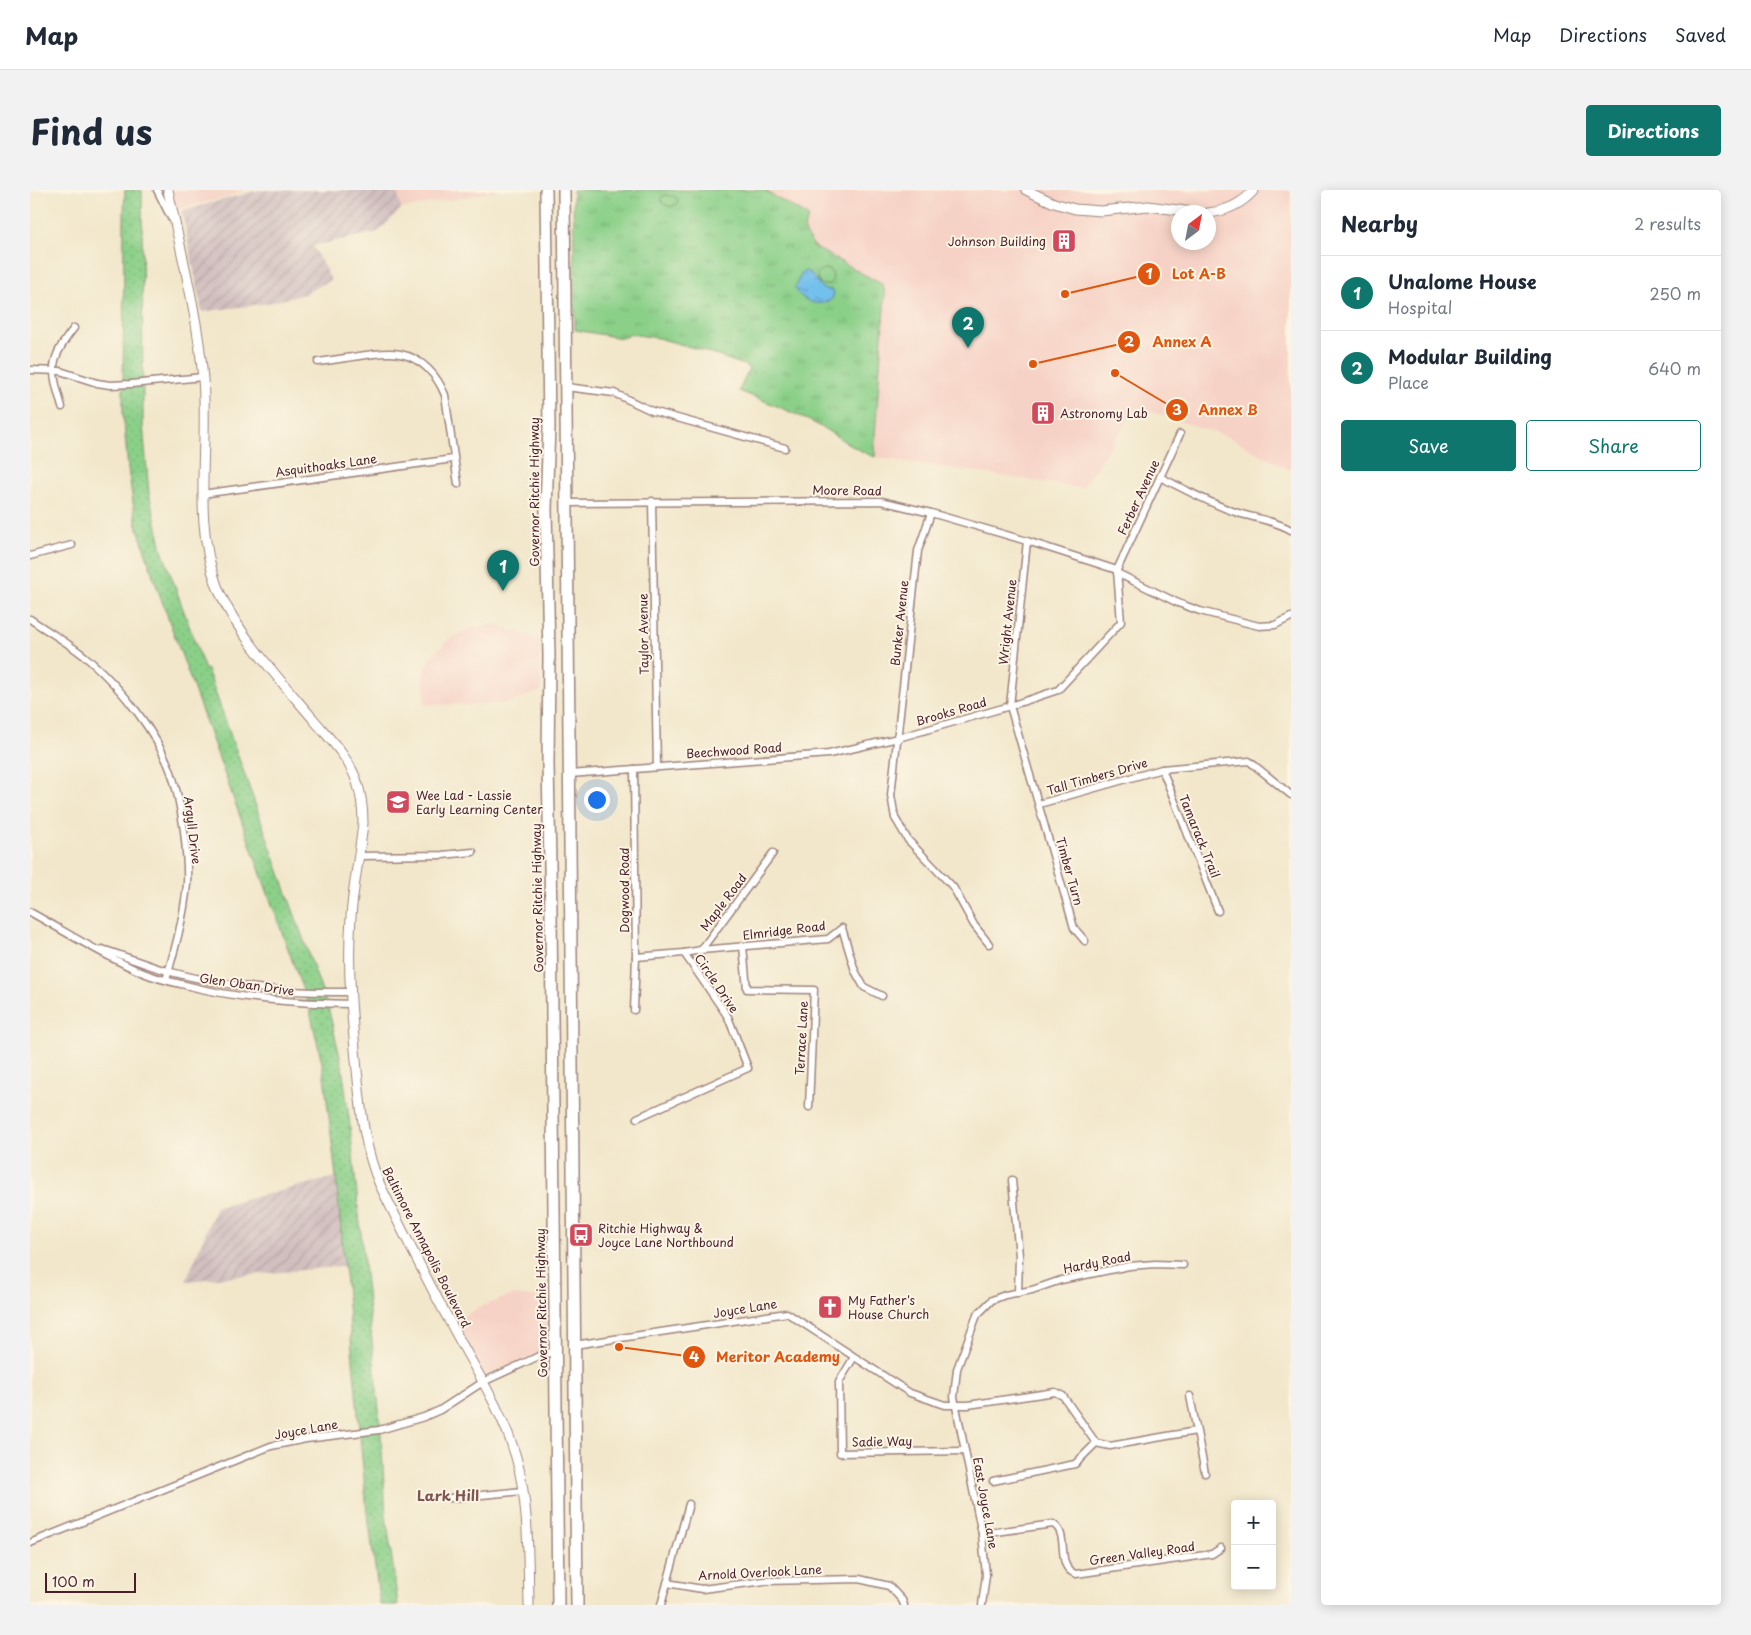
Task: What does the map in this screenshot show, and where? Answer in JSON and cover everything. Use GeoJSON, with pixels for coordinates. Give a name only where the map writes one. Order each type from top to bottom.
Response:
{"type":"FeatureCollection","features":[{"type":"Feature","properties":{"kind":"highway","name":"Governor Ritchie Highway"},"geometry":{"type":"LineString","coordinates":[[546,190],[548,765],[558,1605]]}},
{"type":"Feature","properties":{"kind":"highway"},"geometry":{"type":"LineString","coordinates":[[564,190],[577,1605]]}},
{"type":"Feature","properties":{"kind":"highway"},"geometry":{"type":"LineString","coordinates":[[548,427],[566,427]]}},
{"type":"Feature","properties":{"kind":"highway"},"geometry":{"type":"LineString","coordinates":[[551,914],[571,917]]}},
{"type":"Feature","properties":{"kind":"highway"},"geometry":{"type":"LineString","coordinates":[[555,1292],[560,1310],[562,1341],[564,1346],[574,1345]]}},
{"type":"Feature","properties":{"kind":"highway"},"geometry":{"type":"LineString","coordinates":[[556,1351],[568,1356],[575,1386]]}},
{"type":"Feature","properties":{"kind":"street"},"geometry":{"type":"LineString","coordinates":[[158,190],[177,228]]}},
{"type":"Feature","properties":{"kind":"street","name":"Baltimore Annapolis Boulevard"},"geometry":{"type":"LineString","coordinates":[[168,190],[194,308],[203,377],[202,494],[205,531],[212,571],[232,616],[269,667],[344,756],[357,782],[363,811],[351,916],[350,1004],[361,1118],[373,1168],[451,1325],[505,1424],[516,1458],[523,1491],[529,1605]]}},
{"type":"Feature","properties":{"kind":"street"},"geometry":{"type":"LineString","coordinates":[[1026,190],[1054,203],[1075,209],[1101,212],[1148,206],[1171,209]]}},
{"type":"Feature","properties":{"kind":"street"},"geometry":{"type":"LineString","coordinates":[[1216,212],[1244,201],[1254,190]]}},
{"type":"Feature","properties":{"kind":"street"},"geometry":{"type":"LineString","coordinates":[[62,407],[52,370],[60,347],[74,328]]}},
{"type":"Feature","properties":{"kind":"street"},"geometry":{"type":"LineString","coordinates":[[318,362],[383,354],[400,354],[428,368],[440,382],[444,395],[458,484]]}},
{"type":"Feature","properties":{"kind":"street"},"geometry":{"type":"LineString","coordinates":[[30,370],[52,370],[97,384],[131,384],[203,377]]}},
{"type":"Feature","properties":{"kind":"street"},"geometry":{"type":"LineString","coordinates":[[566,387],[614,394],[652,411],[785,448]]}},
{"type":"Feature","properties":{"kind":"street","name":"Ferber Avenue"},"geometry":{"type":"LineString","coordinates":[[1117,572],[1180,434]]}},
{"type":"Feature","properties":{"kind":"street","name":"Asquithoaks Lane"},"geometry":{"type":"LineString","coordinates":[[202,494],[453,458]]}},
{"type":"Feature","properties":{"kind":"street"},"geometry":{"type":"LineString","coordinates":[[1160,477],[1209,502],[1291,530]]}},
{"type":"Feature","properties":{"kind":"street","name":"Taylor Avenue"},"geometry":{"type":"LineString","coordinates":[[652,501],[657,767]]}},
{"type":"Feature","properties":{"kind":"street","name":"Moore Road"},"geometry":{"type":"LineString","coordinates":[[566,503],[880,501],[932,513],[1027,541],[1117,572],[1178,603],[1200,611],[1259,626],[1275,625],[1291,617]]}},
{"type":"Feature","properties":{"kind":"street","name":"Bunker Avenue"},"geometry":{"type":"LineString","coordinates":[[932,513],[918,551],[891,795],[895,818],[908,840],[953,887],[974,924],[989,944]]}},
{"type":"Feature","properties":{"kind":"street","name":"Wright Avenue"},"geometry":{"type":"LineString","coordinates":[[1010,706],[1027,541]]}},
{"type":"Feature","properties":{"kind":"street"},"geometry":{"type":"LineString","coordinates":[[30,556],[72,545]]}},
{"type":"Feature","properties":{"kind":"street","name":"Brooks Road"},"geometry":{"type":"LineString","coordinates":[[898,738],[1010,706],[1058,690],[1122,622],[1117,572]]}},
{"type":"Feature","properties":{"kind":"street","name":"Argyll Drive"},"geometry":{"type":"LineString","coordinates":[[30,619],[66,642],[120,690],[146,726],[170,771],[179,799],[187,859],[187,883],[184,907],[166,980]]}},
{"type":"Feature","properties":{"kind":"street","name":"Timber Turn"},"geometry":{"type":"LineString","coordinates":[[1010,706],[1074,928],[1086,941]]}},
{"type":"Feature","properties":{"kind":"street","name":"Beechwood Road"},"geometry":{"type":"LineString","coordinates":[[570,774],[829,754],[898,738]]}},
{"type":"Feature","properties":{"kind":"street","name":"Tall Timbers Drive"},"geometry":{"type":"LineString","coordinates":[[1039,804],[1162,769],[1249,761],[1291,795]]}},
{"type":"Feature","properties":{"kind":"street","name":"Dogwood Road"},"geometry":{"type":"LineString","coordinates":[[634,769],[636,958],[634,1010]]}},
{"type":"Feature","properties":{"kind":"street","name":"Tamarack Trail"},"geometry":{"type":"LineString","coordinates":[[1162,769],[1218,911]]}},
{"type":"Feature","properties":{"kind":"street"},"geometry":{"type":"LineString","coordinates":[[359,856],[442,855],[473,852]]}},
{"type":"Feature","properties":{"kind":"street","name":"Maple Road"},"geometry":{"type":"LineString","coordinates":[[684,953],[701,950],[773,854]]}},
{"type":"Feature","properties":{"kind":"street","name":"Glen Oban Drive"},"geometry":{"type":"LineString","coordinates":[[30,912],[142,973],[166,980],[212,993],[288,1003],[350,1004]]}},
{"type":"Feature","properties":{"kind":"street","name":"Elmridge Road"},"geometry":{"type":"LineString","coordinates":[[701,950],[828,939],[842,928],[855,971],[864,987],[882,996]]}},
{"type":"Feature","properties":{"kind":"street","name":"Glen Oban Drive"},"geometry":{"type":"LineString","coordinates":[[89,944],[169,972],[214,982],[255,989],[350,992]]}},
{"type":"Feature","properties":{"kind":"street","name":"Terrace Lane"},"geometry":{"type":"LineString","coordinates":[[744,946],[747,989],[814,990],[809,1107]]}},
{"type":"Feature","properties":{"kind":"street","name":"Circle Drive"},"geometry":{"type":"LineString","coordinates":[[636,958],[684,953],[728,1017],[748,1068],[637,1118]]}},
{"type":"Feature","properties":{"kind":"street"},"geometry":{"type":"LineString","coordinates":[[212,993],[214,982]]}},
{"type":"Feature","properties":{"kind":"street"},"geometry":{"type":"LineString","coordinates":[[253,998],[255,989]]}},
{"type":"Feature","properties":{"kind":"street"},"geometry":{"type":"LineString","coordinates":[[1012,1180],[1019,1256],[1018,1293]]}},
{"type":"Feature","properties":{"kind":"street","name":"Hardy Road"},"geometry":{"type":"LineString","coordinates":[[955,1406],[957,1370],[977,1315],[992,1300],[1060,1280],[1129,1266],[1155,1264],[1183,1265]]}},
{"type":"Feature","properties":{"kind":"street","name":"Joyce Lane"},"geometry":{"type":"LineString","coordinates":[[574,1345],[788,1313],[910,1393],[945,1405],[955,1406]]}},
{"type":"Feature","properties":{"kind":"street","name":"Joyce Lane"},"geometry":{"type":"LineString","coordinates":[[30,1543],[271,1446],[306,1438],[379,1430],[424,1417],[440,1410],[483,1382],[539,1356],[556,1351]]}},
{"type":"Feature","properties":{"kind":"street","name":"Sadie Way"},"geometry":{"type":"LineString","coordinates":[[854,1356],[839,1382],[840,1453],[965,1451]]}},
{"type":"Feature","properties":{"kind":"street"},"geometry":{"type":"LineString","coordinates":[[955,1406],[1055,1392],[1063,1396],[1096,1443],[1110,1446],[1196,1431]]}},
{"type":"Feature","properties":{"kind":"street"},"geometry":{"type":"LineString","coordinates":[[1190,1396],[1204,1473]]}},
{"type":"Feature","properties":{"kind":"street","name":"East Joyce Lane"},"geometry":{"type":"LineString","coordinates":[[955,1406],[982,1534],[986,1576],[982,1605]]}},
{"type":"Feature","properties":{"kind":"street"},"geometry":{"type":"LineString","coordinates":[[993,1481],[1075,1464],[1096,1443]]}},
{"type":"Feature","properties":{"kind":"street"},"geometry":{"type":"LineString","coordinates":[[450,1498],[523,1491]]}},
{"type":"Feature","properties":{"kind":"street"},"geometry":{"type":"LineString","coordinates":[[661,1605],[689,1504]]}},
{"type":"Feature","properties":{"kind":"street","name":"Green Valley Road"},"geometry":{"type":"LineString","coordinates":[[982,1534],[1053,1524],[1060,1529],[1066,1567],[1076,1574],[1212,1554],[1221,1548]]}},
{"type":"Feature","properties":{"kind":"street","name":"Arnold Overlook Lane"},"geometry":{"type":"LineString","coordinates":[[667,1583],[702,1590],[765,1581],[860,1579],[889,1586],[902,1600],[904,1605]]}},
{"type":"Feature","properties":{"kind":"shaded area"},"geometry":{"type":"Polygon","coordinates":[[[168,190],[246,190],[225,198],[172,210],[168,190]]]}},
{"type":"Feature","properties":{"kind":"shaded area"},"geometry":{"type":"Polygon","coordinates":[[[259,190],[397,190],[401,209],[378,232],[313,246],[331,280],[304,294],[269,303],[202,312],[182,211],[259,190]]]}},
{"type":"Feature","properties":{"kind":"shaded area"},"geometry":{"type":"Polygon","coordinates":[[[397,190],[502,190],[401,209],[397,190]]]}},
{"type":"Feature","properties":{"kind":"shaded area"},"geometry":{"type":"Polygon","coordinates":[[[764,190],[1291,190],[1291,471],[1231,438],[1137,407],[1082,488],[875,457],[885,294],[883,285],[816,248],[808,238],[804,228],[787,203],[764,190]]]}},
{"type":"Feature","properties":{"kind":"shaded area"},"geometry":{"type":"Polygon","coordinates":[[[496,624],[540,640],[541,691],[505,704],[425,705],[423,674],[430,658],[448,640],[472,627],[496,624]]]}},
{"type":"Feature","properties":{"kind":"shaded area"},"geometry":{"type":"Polygon","coordinates":[[[336,1177],[345,1266],[186,1281],[216,1207],[336,1177]]]}},
{"type":"Feature","properties":{"kind":"shaded area"},"geometry":{"type":"Polygon","coordinates":[[[512,1295],[549,1298],[550,1348],[486,1376],[456,1321],[480,1307],[512,1295]]]}},
{"type":"Feature","properties":{"kind":"green space"},"geometry":{"type":"Polygon","coordinates":[[[125,190],[142,190],[143,425],[149,493],[163,553],[205,670],[207,669],[329,1011],[342,1065],[380,1420],[386,1514],[398,1605],[380,1605],[366,1501],[336,1177],[323,1067],[309,1007],[154,579],[136,522],[128,469],[123,412],[125,190]]]}},
{"type":"Feature","properties":{"kind":"green space"},"geometry":{"type":"Polygon","coordinates":[[[573,190],[764,190],[809,217],[804,228],[808,238],[816,248],[883,285],[885,294],[875,457],[859,450],[822,427],[739,391],[749,368],[744,365],[658,338],[631,334],[622,338],[575,330],[573,190]]]}},
{"type":"Feature","properties":{"kind":"green space"},"geometry":{"type":"Polygon","coordinates":[[[664,195],[673,196],[678,199],[677,204],[671,207],[663,204],[661,199],[664,195]]]}},
{"type":"Feature","properties":{"kind":"green space"},"geometry":{"type":"Polygon","coordinates":[[[822,269],[828,269],[833,274],[831,283],[822,285],[817,280],[817,274],[822,269]]]}},
{"type":"Feature","properties":{"kind":"water"},"geometry":{"type":"Polygon","coordinates":[[[806,271],[811,274],[823,289],[833,290],[832,299],[827,302],[816,303],[806,300],[798,293],[795,288],[802,272],[806,271]]]}},
{"type":"Feature","properties":{"kind":"place","name":"Johnson Building"},"geometry":{"type":"Point","coordinates":[1064,241]}},
{"type":"Feature","properties":{"kind":"place","name":"Lot A-B"},"geometry":{"type":"Point","coordinates":[1065,294]}},
{"type":"Feature","properties":{"kind":"place","name":"Modular Building"},"geometry":{"type":"Point","coordinates":[968,348]}},
{"type":"Feature","properties":{"kind":"place","name":"Annex A"},"geometry":{"type":"Point","coordinates":[1033,364]}},
{"type":"Feature","properties":{"kind":"place","name":"Annex B"},"geometry":{"type":"Point","coordinates":[1115,373]}},
{"type":"Feature","properties":{"kind":"place","name":"Astronomy Lab"},"geometry":{"type":"Point","coordinates":[1043,413]}},
{"type":"Feature","properties":{"kind":"place","name":"Unalome House"},"geometry":{"type":"Point","coordinates":[503,591]}},
{"type":"Feature","properties":{"kind":"place","name":"Wee Lad - Lassie Early Learning Center"},"geometry":{"type":"Point","coordinates":[398,802]}},
{"type":"Feature","properties":{"kind":"place","name":"Ritchie Highway & Joyce Lane Northbound"},"geometry":{"type":"Point","coordinates":[581,1235]}},
{"type":"Feature","properties":{"kind":"place","name":"My Father's House Church"},"geometry":{"type":"Point","coordinates":[830,1307]}},
{"type":"Feature","properties":{"kind":"place","name":"Meritor Academy"},"geometry":{"type":"Point","coordinates":[619,1347]}},
{"type":"Feature","properties":{"kind":"district","name":"Lark Hill"},"geometry":{"type":"Point","coordinates":[448,1495]}}]}
